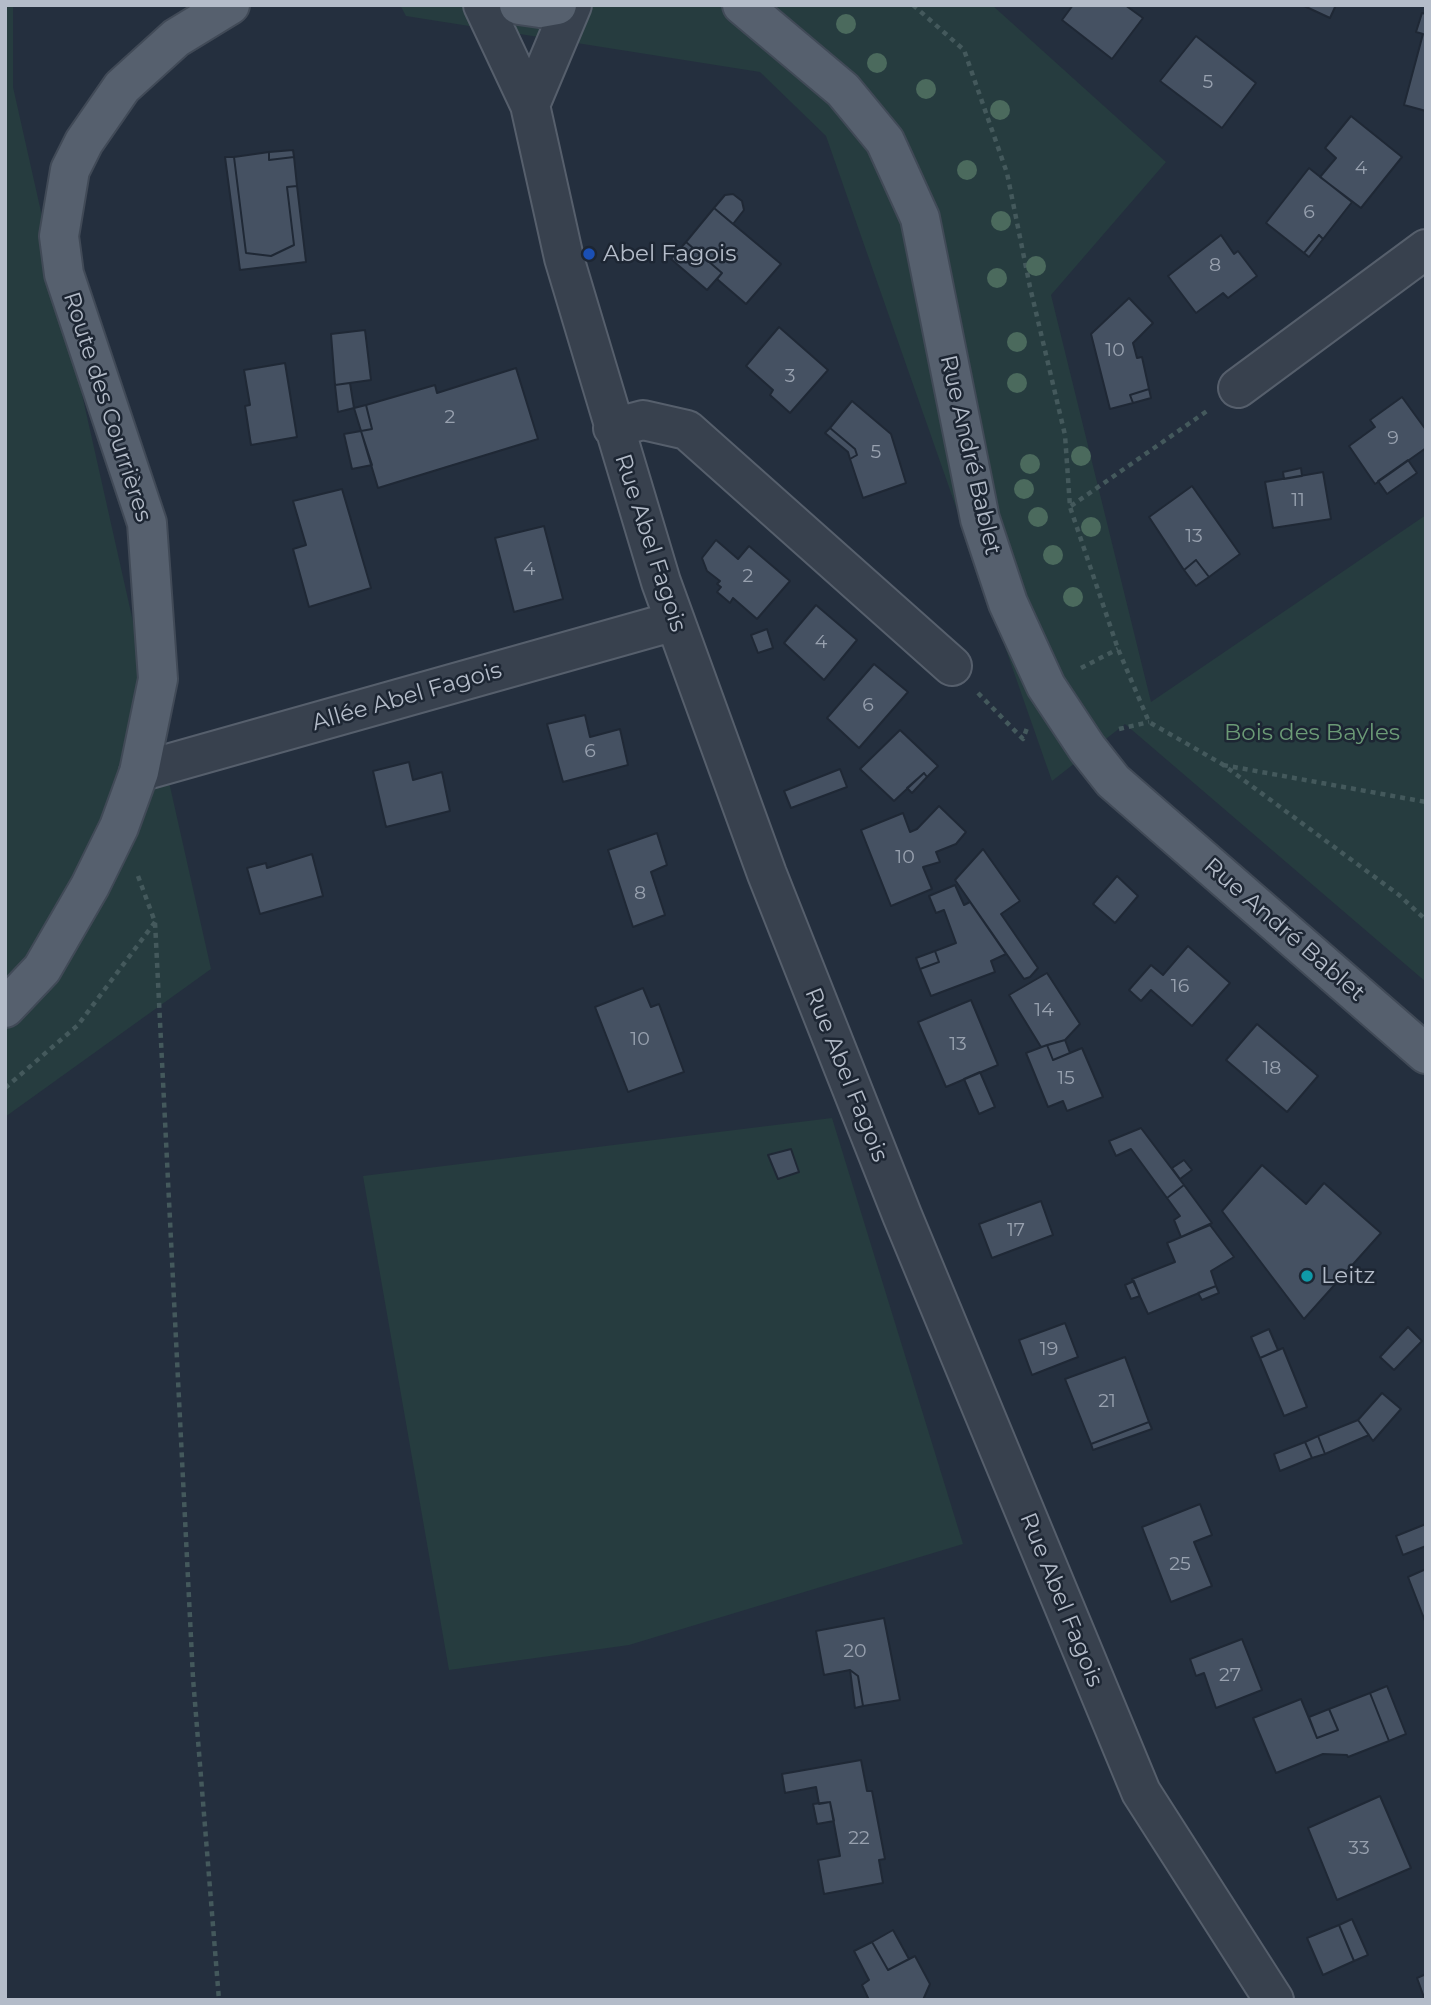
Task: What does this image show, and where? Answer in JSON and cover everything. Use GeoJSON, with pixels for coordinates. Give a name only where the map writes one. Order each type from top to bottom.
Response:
{"type":"FeatureCollection","features":[{"type":"Feature","properties":{"kind":"main road","name":"Route des Courrières"},"geometry":{"type":"LineString","coordinates":[[5,1008],[42,970],[90,886],[139,772],[158,679],[147,523],[64,274],[59,236],[70,170],[84,142],[122,88],[176,38],[230,5]]}},
{"type":"Feature","properties":{"kind":"main road"},"geometry":{"type":"LineString","coordinates":[[519,5],[540,8],[557,5]]}},
{"type":"Feature","properties":{"kind":"main road","name":"Rue André Bablet"},"geometry":{"type":"LineString","coordinates":[[742,5],[843,90],[885,141],[920,218],[980,519],[1008,603],[1046,686],[1087,748],[1113,781],[1426,1054]]}},
{"type":"Feature","properties":{"kind":"street","name":"Rue Abel Fagois"},"geometry":{"type":"LineString","coordinates":[[483,5],[530,105],[564,258],[613,428],[675,621],[767,874],[897,1202],[1141,1792],[1274,2000]]}},
{"type":"Feature","properties":{"kind":"street"},"geometry":{"type":"LineString","coordinates":[[530,105],[572,5]]}},
{"type":"Feature","properties":{"kind":"street"},"geometry":{"type":"LineString","coordinates":[[1238,388],[1426,249]]}},
{"type":"Feature","properties":{"kind":"street"},"geometry":{"type":"LineString","coordinates":[[613,428],[643,420],[687,429],[952,666]]}},
{"type":"Feature","properties":{"kind":"street","name":"Allée Abel Fagois"},"geometry":{"type":"LineString","coordinates":[[139,772],[675,621]]}},
{"type":"Feature","properties":{"kind":"path"},"geometry":{"type":"LineString","coordinates":[[913,5],[964,50],[1007,173],[1030,287],[1065,435],[1070,507],[1118,649],[1149,722],[1222,765],[1399,895],[1426,920]]}},
{"type":"Feature","properties":{"kind":"path"},"geometry":{"type":"LineString","coordinates":[[1070,507],[1238,388]]}},
{"type":"Feature","properties":{"kind":"path"},"geometry":{"type":"LineString","coordinates":[[952,666],[1023,738],[1046,686]]}},
{"type":"Feature","properties":{"kind":"path"},"geometry":{"type":"LineString","coordinates":[[1222,765],[1426,802]]}},
{"type":"Feature","properties":{"kind":"path"},"geometry":{"type":"LineString","coordinates":[[5,1088],[78,1025],[155,922],[193,1678],[219,2000]]}},
{"type":"Feature","properties":{"kind":"green space"},"geometry":{"type":"Polygon","coordinates":[[[5,5],[13,5],[13,87],[211,969],[5,1117],[5,5]]]}},
{"type":"Feature","properties":{"kind":"green space","name":"Bois des Bayles"},"geometry":{"type":"Polygon","coordinates":[[[400,5],[992,5],[1166,162],[1051,295],[1151,702],[1426,515],[1426,982],[1125,724],[1052,781],[826,136],[760,72],[406,16],[400,5]]]}},
{"type":"Feature","properties":{"kind":"green space"},"geometry":{"type":"Polygon","coordinates":[[[832,1118],[963,1544],[629,1645],[449,1670],[363,1176],[832,1118]]]}},
{"type":"Feature","properties":{"kind":"building"},"geometry":{"type":"Polygon","coordinates":[[[1073,5],[1125,5],[1143,18],[1112,59],[1062,20],[1073,5]]]}},
{"type":"Feature","properties":{"kind":"building"},"geometry":{"type":"Polygon","coordinates":[[[1302,5],[1336,5],[1330,18],[1302,5]]]}},
{"type":"Feature","properties":{"kind":"building"},"geometry":{"type":"Polygon","coordinates":[[[1422,13],[1426,14],[1426,111],[1404,105],[1423,34],[1416,32],[1422,13]]]}},
{"type":"Feature","properties":{"kind":"building"},"geometry":{"type":"Polygon","coordinates":[[[1196,36],[1256,83],[1222,128],[1160,81],[1196,36]]]}},
{"type":"Feature","properties":{"kind":"building"},"geometry":{"type":"Polygon","coordinates":[[[1351,116],[1402,157],[1361,208],[1320,177],[1336,158],[1325,148],[1351,116]]]}},
{"type":"Feature","properties":{"kind":"building"},"geometry":{"type":"Polygon","coordinates":[[[293,150],[294,157],[269,160],[269,152],[293,150]]]}},
{"type":"Feature","properties":{"kind":"building"},"geometry":{"type":"Polygon","coordinates":[[[269,152],[269,160],[294,157],[297,186],[287,187],[294,245],[271,256],[246,253],[234,157],[269,152]]]}},
{"type":"Feature","properties":{"kind":"building"},"geometry":{"type":"Polygon","coordinates":[[[225,157],[234,157],[246,253],[271,256],[294,245],[287,187],[297,186],[306,262],[240,270],[225,157]]]}},
{"type":"Feature","properties":{"kind":"building"},"geometry":{"type":"Polygon","coordinates":[[[1309,168],[1352,202],[1323,239],[1319,235],[1304,253],[1266,223],[1309,168]]]}},
{"type":"Feature","properties":{"kind":"building"},"geometry":{"type":"Polygon","coordinates":[[[733,194],[742,201],[744,210],[733,224],[714,208],[725,195],[733,194]]]}},
{"type":"Feature","properties":{"kind":"building"},"geometry":{"type":"Polygon","coordinates":[[[714,208],[781,264],[746,304],[717,279],[722,273],[686,242],[714,208]]]}},
{"type":"Feature","properties":{"kind":"building"},"geometry":{"type":"Polygon","coordinates":[[[1221,235],[1234,254],[1238,251],[1257,276],[1228,298],[1223,293],[1196,313],[1168,276],[1221,235]]]}},
{"type":"Feature","properties":{"kind":"building"},"geometry":{"type":"Polygon","coordinates":[[[1319,235],[1323,239],[1309,257],[1304,253],[1319,235]]]}},
{"type":"Feature","properties":{"kind":"building"},"geometry":{"type":"Polygon","coordinates":[[[686,242],[722,273],[707,290],[671,259],[686,242]]]}},
{"type":"Feature","properties":{"kind":"building"},"geometry":{"type":"Polygon","coordinates":[[[1129,298],[1153,323],[1133,343],[1137,358],[1142,357],[1149,389],[1130,395],[1133,403],[1110,409],[1091,334],[1129,298]]]}},
{"type":"Feature","properties":{"kind":"building"},"geometry":{"type":"Polygon","coordinates":[[[779,327],[828,370],[790,413],[770,395],[773,390],[746,366],[779,327]]]}},
{"type":"Feature","properties":{"kind":"building"},"geometry":{"type":"Polygon","coordinates":[[[365,330],[371,380],[335,385],[331,334],[365,330]]]}},
{"type":"Feature","properties":{"kind":"building"},"geometry":{"type":"Polygon","coordinates":[[[285,363],[297,437],[251,445],[245,406],[250,405],[244,370],[285,363]]]}},
{"type":"Feature","properties":{"kind":"building"},"geometry":{"type":"Polygon","coordinates":[[[516,368],[538,439],[378,488],[361,431],[372,429],[366,405],[435,385],[437,393],[516,368]]]}},
{"type":"Feature","properties":{"kind":"building"},"geometry":{"type":"Polygon","coordinates":[[[350,383],[354,408],[338,412],[335,385],[350,383]]]}},
{"type":"Feature","properties":{"kind":"building"},"geometry":{"type":"Polygon","coordinates":[[[1149,389],[1151,398],[1133,403],[1130,395],[1149,389]]]}},
{"type":"Feature","properties":{"kind":"building"},"geometry":{"type":"Polygon","coordinates":[[[1402,397],[1426,430],[1426,448],[1375,484],[1349,446],[1375,427],[1370,420],[1402,397]]]}},
{"type":"Feature","properties":{"kind":"building"},"geometry":{"type":"Polygon","coordinates":[[[852,401],[891,434],[906,483],[863,498],[850,459],[857,455],[855,449],[830,428],[852,401]]]}},
{"type":"Feature","properties":{"kind":"building"},"geometry":{"type":"Polygon","coordinates":[[[366,405],[372,429],[361,431],[354,408],[366,405]]]}},
{"type":"Feature","properties":{"kind":"building"},"geometry":{"type":"Polygon","coordinates":[[[830,428],[855,449],[857,455],[850,459],[848,452],[825,433],[830,428]]]}},
{"type":"Feature","properties":{"kind":"building"},"geometry":{"type":"Polygon","coordinates":[[[361,431],[372,465],[352,469],[344,434],[361,431]]]}},
{"type":"Feature","properties":{"kind":"building"},"geometry":{"type":"Polygon","coordinates":[[[1408,460],[1417,473],[1387,494],[1378,481],[1408,460]]]}},
{"type":"Feature","properties":{"kind":"building"},"geometry":{"type":"Polygon","coordinates":[[[1301,468],[1302,476],[1284,479],[1283,472],[1301,468]]]}},
{"type":"Feature","properties":{"kind":"building"},"geometry":{"type":"Polygon","coordinates":[[[1323,472],[1331,519],[1273,528],[1265,482],[1323,472]]]}},
{"type":"Feature","properties":{"kind":"building"},"geometry":{"type":"Polygon","coordinates":[[[1192,486],[1240,554],[1209,577],[1196,560],[1184,570],[1149,517],[1192,486]]]}},
{"type":"Feature","properties":{"kind":"building"},"geometry":{"type":"Polygon","coordinates":[[[342,489],[371,588],[309,607],[293,549],[306,545],[293,501],[342,489]]]}},
{"type":"Feature","properties":{"kind":"building"},"geometry":{"type":"Polygon","coordinates":[[[544,526],[563,599],[514,612],[495,538],[544,526]]]}},
{"type":"Feature","properties":{"kind":"building"},"geometry":{"type":"Polygon","coordinates":[[[716,540],[738,559],[749,546],[790,581],[757,619],[733,598],[730,603],[717,592],[721,587],[717,584],[720,581],[707,571],[702,558],[716,540]]]}},
{"type":"Feature","properties":{"kind":"building"},"geometry":{"type":"Polygon","coordinates":[[[1196,560],[1209,577],[1196,586],[1184,570],[1196,560]]]}},
{"type":"Feature","properties":{"kind":"building"},"geometry":{"type":"Polygon","coordinates":[[[816,605],[857,640],[824,680],[784,643],[816,605]]]}},
{"type":"Feature","properties":{"kind":"building"},"geometry":{"type":"Polygon","coordinates":[[[767,629],[773,648],[758,653],[751,635],[767,629]]]}},
{"type":"Feature","properties":{"kind":"building"},"geometry":{"type":"Polygon","coordinates":[[[874,664],[908,692],[859,748],[827,718],[874,664]]]}},
{"type":"Feature","properties":{"kind":"building"},"geometry":{"type":"Polygon","coordinates":[[[585,715],[590,737],[620,729],[628,765],[563,782],[547,724],[585,715]]]}},
{"type":"Feature","properties":{"kind":"building"},"geometry":{"type":"Polygon","coordinates":[[[900,730],[938,766],[927,777],[924,773],[894,801],[860,769],[900,730]]]}},
{"type":"Feature","properties":{"kind":"building"},"geometry":{"type":"Polygon","coordinates":[[[409,762],[413,780],[442,772],[450,811],[386,827],[373,771],[409,762]]]}},
{"type":"Feature","properties":{"kind":"building"},"geometry":{"type":"Polygon","coordinates":[[[840,769],[847,787],[791,808],[784,791],[840,769]]]}},
{"type":"Feature","properties":{"kind":"building"},"geometry":{"type":"Polygon","coordinates":[[[924,773],[927,777],[912,793],[907,788],[924,773]]]}},
{"type":"Feature","properties":{"kind":"building"},"geometry":{"type":"Polygon","coordinates":[[[939,806],[966,832],[956,844],[936,852],[940,862],[923,867],[932,889],[891,906],[861,830],[903,813],[910,832],[917,829],[939,806]]]}},
{"type":"Feature","properties":{"kind":"building"},"geometry":{"type":"Polygon","coordinates":[[[657,833],[667,865],[651,872],[665,915],[633,927],[608,850],[657,833]]]}},
{"type":"Feature","properties":{"kind":"building"},"geometry":{"type":"Polygon","coordinates":[[[983,849],[1020,901],[1001,914],[1038,968],[1030,977],[1024,979],[955,880],[983,849]]]}},
{"type":"Feature","properties":{"kind":"building"},"geometry":{"type":"Polygon","coordinates":[[[312,854],[323,896],[260,914],[247,868],[266,863],[267,868],[312,854]]]}},
{"type":"Feature","properties":{"kind":"building"},"geometry":{"type":"Polygon","coordinates":[[[1117,876],[1138,896],[1115,923],[1093,904],[1117,876]]]}},
{"type":"Feature","properties":{"kind":"building"},"geometry":{"type":"Polygon","coordinates":[[[955,885],[964,905],[970,902],[1006,954],[991,961],[995,972],[931,996],[920,969],[939,962],[935,951],[956,943],[944,910],[936,913],[929,896],[955,885]]]}},
{"type":"Feature","properties":{"kind":"building"},"geometry":{"type":"Polygon","coordinates":[[[1188,946],[1230,983],[1192,1026],[1151,990],[1141,1001],[1129,990],[1151,965],[1163,975],[1188,946]]]}},
{"type":"Feature","properties":{"kind":"building"},"geometry":{"type":"Polygon","coordinates":[[[935,951],[939,962],[920,969],[916,958],[935,951]]]}},
{"type":"Feature","properties":{"kind":"building"},"geometry":{"type":"Polygon","coordinates":[[[1047,973],[1080,1024],[1065,1040],[1041,1047],[1009,995],[1047,973]]]}},
{"type":"Feature","properties":{"kind":"building"},"geometry":{"type":"Polygon","coordinates":[[[643,988],[651,1007],[659,1004],[684,1072],[628,1092],[595,1007],[643,988]]]}},
{"type":"Feature","properties":{"kind":"building"},"geometry":{"type":"Polygon","coordinates":[[[971,1000],[998,1065],[946,1087],[918,1022],[971,1000]]]}},
{"type":"Feature","properties":{"kind":"building"},"geometry":{"type":"Polygon","coordinates":[[[1257,1024],[1318,1076],[1287,1112],[1226,1060],[1257,1024]]]}},
{"type":"Feature","properties":{"kind":"building"},"geometry":{"type":"Polygon","coordinates":[[[1065,1040],[1070,1053],[1053,1060],[1047,1045],[1065,1040]]]}},
{"type":"Feature","properties":{"kind":"building"},"geometry":{"type":"Polygon","coordinates":[[[1047,1045],[1053,1060],[1082,1048],[1103,1097],[1067,1111],[1063,1101],[1048,1107],[1026,1053],[1047,1045]]]}},
{"type":"Feature","properties":{"kind":"building"},"geometry":{"type":"Polygon","coordinates":[[[980,1072],[995,1107],[979,1114],[964,1079],[980,1072]]]}},
{"type":"Feature","properties":{"kind":"building"},"geometry":{"type":"Polygon","coordinates":[[[1141,1128],[1184,1185],[1167,1198],[1131,1149],[1116,1156],[1109,1141],[1141,1128]]]}},
{"type":"Feature","properties":{"kind":"building"},"geometry":{"type":"Polygon","coordinates":[[[791,1149],[799,1172],[778,1179],[768,1155],[791,1149]]]}},
{"type":"Feature","properties":{"kind":"building"},"geometry":{"type":"Polygon","coordinates":[[[1184,1160],[1192,1170],[1180,1179],[1172,1168],[1184,1160]]]}},
{"type":"Feature","properties":{"kind":"building","name":"Leitz"},"geometry":{"type":"Polygon","coordinates":[[[1262,1165],[1306,1204],[1324,1183],[1381,1233],[1304,1319],[1222,1211],[1262,1165]]]}},
{"type":"Feature","properties":{"kind":"building"},"geometry":{"type":"Polygon","coordinates":[[[1184,1185],[1212,1223],[1181,1237],[1174,1220],[1180,1216],[1167,1198],[1184,1185]]]}},
{"type":"Feature","properties":{"kind":"building"},"geometry":{"type":"Polygon","coordinates":[[[1041,1201],[1053,1235],[992,1258],[979,1224],[1041,1201]]]}},
{"type":"Feature","properties":{"kind":"building"},"geometry":{"type":"Polygon","coordinates":[[[1210,1225],[1234,1257],[1211,1271],[1216,1286],[1148,1314],[1132,1279],[1175,1262],[1167,1243],[1210,1225]]]}},
{"type":"Feature","properties":{"kind":"building"},"geometry":{"type":"Polygon","coordinates":[[[1134,1281],[1140,1296],[1131,1299],[1125,1285],[1134,1281]]]}},
{"type":"Feature","properties":{"kind":"building"},"geometry":{"type":"Polygon","coordinates":[[[1216,1286],[1219,1293],[1202,1300],[1198,1293],[1216,1286]]]}},
{"type":"Feature","properties":{"kind":"building"},"geometry":{"type":"Polygon","coordinates":[[[1065,1323],[1078,1357],[1032,1375],[1019,1340],[1065,1323]]]}},
{"type":"Feature","properties":{"kind":"building"},"geometry":{"type":"Polygon","coordinates":[[[1408,1327],[1422,1341],[1394,1370],[1380,1357],[1408,1327]]]}},
{"type":"Feature","properties":{"kind":"building"},"geometry":{"type":"Polygon","coordinates":[[[1269,1329],[1278,1350],[1260,1358],[1251,1337],[1269,1329]]]}},
{"type":"Feature","properties":{"kind":"building"},"geometry":{"type":"Polygon","coordinates":[[[1283,1348],[1307,1407],[1284,1416],[1260,1358],[1283,1348]]]}},
{"type":"Feature","properties":{"kind":"building"},"geometry":{"type":"Polygon","coordinates":[[[1125,1357],[1149,1422],[1091,1444],[1065,1379],[1125,1357]]]}},
{"type":"Feature","properties":{"kind":"building"},"geometry":{"type":"Polygon","coordinates":[[[1382,1393],[1401,1409],[1373,1441],[1358,1420],[1382,1393]]]}},
{"type":"Feature","properties":{"kind":"building"},"geometry":{"type":"Polygon","coordinates":[[[1358,1420],[1369,1435],[1325,1454],[1318,1436],[1358,1420]]]}},
{"type":"Feature","properties":{"kind":"building"},"geometry":{"type":"Polygon","coordinates":[[[1149,1422],[1152,1429],[1093,1450],[1091,1444],[1149,1422]]]}},
{"type":"Feature","properties":{"kind":"building"},"geometry":{"type":"Polygon","coordinates":[[[1318,1436],[1325,1454],[1312,1458],[1305,1442],[1318,1436]]]}},
{"type":"Feature","properties":{"kind":"building"},"geometry":{"type":"Polygon","coordinates":[[[1305,1442],[1312,1458],[1280,1471],[1274,1454],[1305,1442]]]}},
{"type":"Feature","properties":{"kind":"building"},"geometry":{"type":"Polygon","coordinates":[[[1200,1504],[1212,1535],[1194,1542],[1212,1586],[1171,1602],[1142,1527],[1200,1504]]]}},
{"type":"Feature","properties":{"kind":"building"},"geometry":{"type":"Polygon","coordinates":[[[1426,1524],[1426,1546],[1403,1555],[1396,1536],[1426,1524]]]}},
{"type":"Feature","properties":{"kind":"building"},"geometry":{"type":"Polygon","coordinates":[[[1426,1569],[1426,1620],[1425,1621],[1408,1577],[1426,1569]]]}},
{"type":"Feature","properties":{"kind":"building"},"geometry":{"type":"Polygon","coordinates":[[[884,1618],[900,1700],[863,1706],[858,1676],[850,1670],[824,1675],[816,1631],[884,1618]]]}},
{"type":"Feature","properties":{"kind":"building"},"geometry":{"type":"Polygon","coordinates":[[[1242,1639],[1262,1690],[1216,1708],[1204,1673],[1196,1676],[1190,1659],[1242,1639]]]}},
{"type":"Feature","properties":{"kind":"building"},"geometry":{"type":"Polygon","coordinates":[[[850,1670],[858,1676],[863,1706],[855,1708],[850,1670]]]}},
{"type":"Feature","properties":{"kind":"building"},"geometry":{"type":"Polygon","coordinates":[[[1387,1686],[1406,1734],[1389,1741],[1370,1693],[1387,1686]]]}},
{"type":"Feature","properties":{"kind":"building"},"geometry":{"type":"Polygon","coordinates":[[[1370,1693],[1389,1741],[1348,1757],[1323,1754],[1276,1773],[1253,1718],[1301,1699],[1317,1738],[1338,1730],[1329,1709],[1370,1693]]]}},
{"type":"Feature","properties":{"kind":"building"},"geometry":{"type":"Polygon","coordinates":[[[1329,1709],[1338,1730],[1317,1738],[1309,1717],[1329,1709]]]}},
{"type":"Feature","properties":{"kind":"building"},"geometry":{"type":"Polygon","coordinates":[[[861,1760],[867,1791],[872,1791],[885,1859],[879,1860],[883,1883],[824,1894],[818,1860],[840,1856],[830,1802],[819,1804],[816,1787],[785,1793],[782,1774],[861,1760]]]}},
{"type":"Feature","properties":{"kind":"building"},"geometry":{"type":"Polygon","coordinates":[[[1380,1796],[1411,1868],[1337,1900],[1308,1828],[1380,1796]]]}},
{"type":"Feature","properties":{"kind":"building"},"geometry":{"type":"Polygon","coordinates":[[[830,1802],[834,1821],[817,1824],[813,1804],[830,1802]]]}},
{"type":"Feature","properties":{"kind":"building"},"geometry":{"type":"Polygon","coordinates":[[[1352,1919],[1368,1955],[1354,1961],[1339,1925],[1352,1919]]]}},
{"type":"Feature","properties":{"kind":"building"},"geometry":{"type":"Polygon","coordinates":[[[1339,1925],[1354,1961],[1323,1975],[1307,1938],[1339,1925]]]}},
{"type":"Feature","properties":{"kind":"building"},"geometry":{"type":"Polygon","coordinates":[[[893,1930],[909,1959],[888,1970],[872,1942],[893,1930]]]}},
{"type":"Feature","properties":{"kind":"building"},"geometry":{"type":"Polygon","coordinates":[[[872,1942],[888,1970],[915,1956],[930,1984],[923,2000],[869,2000],[862,1985],[869,1980],[854,1951],[872,1942]]]}},
{"type":"Feature","properties":{"kind":"building"},"geometry":{"type":"Polygon","coordinates":[[[1426,1974],[1426,2000],[1425,2000],[1417,1978],[1426,1974]]]}},
{"type":"Feature","properties":{"kind":"place","name":"Abel Fagois"},"geometry":{"type":"Point","coordinates":[589,254]}},
{"type":"Feature","properties":{"kind":"place","name":"Leitz"},"geometry":{"type":"Point","coordinates":[1307,1276]}}]}
